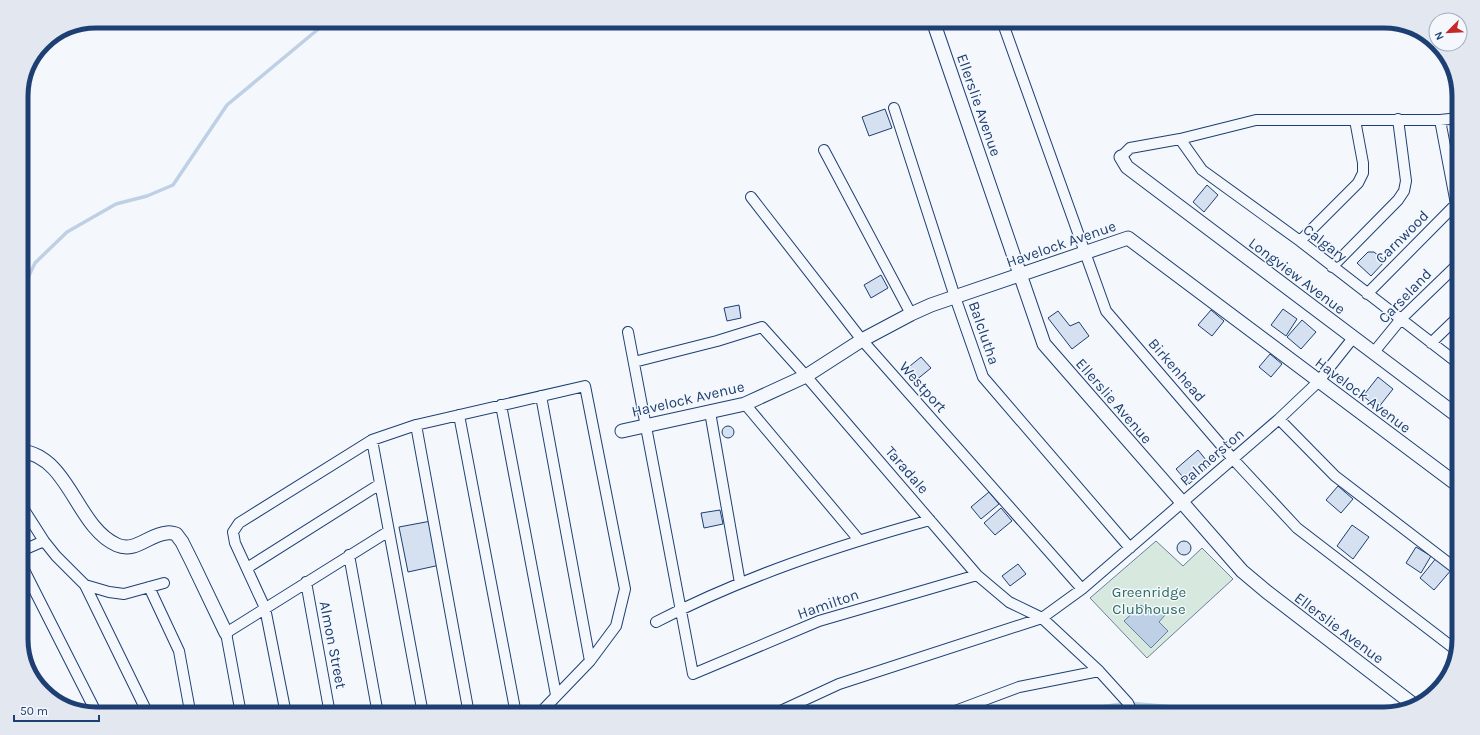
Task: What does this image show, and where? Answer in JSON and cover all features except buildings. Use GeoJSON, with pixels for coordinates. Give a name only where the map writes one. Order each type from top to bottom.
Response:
{"type":"FeatureCollection","features":[{"type":"Feature","properties":{"kind":"street","name":"Ellerslie Avenue"},"geometry":{"type":"LineString","coordinates":[[935,28],[1019,275],[1044,344],[1242,571],[1410,702]]}},
{"type":"Feature","properties":{"kind":"street","name":"Birkenhead"},"geometry":{"type":"LineString","coordinates":[[1005,28],[1106,311],[1233,459],[1297,528],[1451,646]]}},
{"type":"Feature","properties":{"kind":"street","name":"Balclutha"},"geometry":{"type":"LineString","coordinates":[[894,108],[955,297],[983,377],[1130,548]]}},
{"type":"Feature","properties":{"kind":"street"},"geometry":{"type":"LineString","coordinates":[[1332,267],[1398,200],[1404,191],[1406,181],[1398,119]]}},
{"type":"Feature","properties":{"kind":"street"},"geometry":{"type":"LineString","coordinates":[[1122,157],[1130,148],[1180,139],[1256,120],[1452,119]]}},
{"type":"Feature","properties":{"kind":"street"},"geometry":{"type":"LineString","coordinates":[[1300,241],[1358,183],[1363,173],[1363,163],[1355,120]]}},
{"type":"Feature","properties":{"kind":"street"},"geometry":{"type":"LineString","coordinates":[[1440,120],[1452,175]]}},
{"type":"Feature","properties":{"kind":"street","name":"Calgary"},"geometry":{"type":"LineString","coordinates":[[1180,139],[1202,170],[1300,241],[1452,359]]}},
{"type":"Feature","properties":{"kind":"street"},"geometry":{"type":"LineString","coordinates":[[824,150],[911,314]]}},
{"type":"Feature","properties":{"kind":"street","name":"Longview Avenue"},"geometry":{"type":"LineString","coordinates":[[1122,157],[1127,167],[1452,412]]}},
{"type":"Feature","properties":{"kind":"street","name":"Westport"},"geometry":{"type":"LineString","coordinates":[[751,197],[862,340],[1082,589]]}},
{"type":"Feature","properties":{"kind":"street","name":"Carnwood"},"geometry":{"type":"LineString","coordinates":[[1367,294],[1452,208]]}},
{"type":"Feature","properties":{"kind":"street","name":"Havelock Avenue"},"geometry":{"type":"LineString","coordinates":[[622,431],[745,404],[806,376],[862,340],[911,314],[955,297],[1128,238],[1318,382],[1452,481]]}},
{"type":"Feature","properties":{"kind":"street","name":"Carseland"},"geometry":{"type":"LineString","coordinates":[[1374,352],[1401,319],[1452,270]]}},
{"type":"Feature","properties":{"kind":"street"},"geometry":{"type":"LineString","coordinates":[[1431,343],[1452,323]]}},
{"type":"Feature","properties":{"kind":"street","name":"Taradale"},"geometry":{"type":"LineString","coordinates":[[634,362],[717,341],[762,327],[977,575],[1009,602],[1042,618],[1099,671],[1128,703],[1130,707]]}},
{"type":"Feature","properties":{"kind":"street"},"geometry":{"type":"LineString","coordinates":[[628,332],[681,609]]}},
{"type":"Feature","properties":{"kind":"street","name":"Palmerston"},"geometry":{"type":"LineString","coordinates":[[789,707],[838,684],[1042,618],[1082,589],[1279,419],[1318,382],[1353,338]]}},
{"type":"Feature","properties":{"kind":"street"},"geometry":{"type":"LineString","coordinates":[[285,707],[265,608],[235,544],[233,532],[239,523],[372,440],[416,425],[585,386],[625,589],[616,626],[590,660],[545,707]]}},
{"type":"Feature","properties":{"kind":"street"},"geometry":{"type":"LineString","coordinates":[[541,396],[590,660]]}},
{"type":"Feature","properties":{"kind":"street"},"geometry":{"type":"LineString","coordinates":[[745,404],[859,540]]}},
{"type":"Feature","properties":{"kind":"street"},"geometry":{"type":"LineString","coordinates":[[501,405],[556,695]]}},
{"type":"Feature","properties":{"kind":"street"},"geometry":{"type":"LineString","coordinates":[[710,412],[740,583]]}},
{"type":"Feature","properties":{"kind":"street"},"geometry":{"type":"LineString","coordinates":[[459,415],[515,707]]}},
{"type":"Feature","properties":{"kind":"street"},"geometry":{"type":"LineString","coordinates":[[1279,419],[1335,476],[1452,566]]}},
{"type":"Feature","properties":{"kind":"street"},"geometry":{"type":"LineString","coordinates":[[416,425],[468,707]]}},
{"type":"Feature","properties":{"kind":"street"},"geometry":{"type":"LineString","coordinates":[[372,440],[422,707]]}},
{"type":"Feature","properties":{"kind":"street"},"geometry":{"type":"LineString","coordinates":[[28,452],[44,459],[54,469],[92,523],[108,540],[123,547],[134,546],[167,532],[176,534],[189,555],[226,634],[240,707]]}},
{"type":"Feature","properties":{"kind":"street"},"geometry":{"type":"LineString","coordinates":[[247,568],[380,484]]}},
{"type":"Feature","properties":{"kind":"street"},"geometry":{"type":"LineString","coordinates":[[28,516],[44,541],[56,556],[85,585],[145,707]]}},
{"type":"Feature","properties":{"kind":"street"},"geometry":{"type":"LineString","coordinates":[[656,622],[681,609],[740,583],[859,540],[930,520]]}},
{"type":"Feature","properties":{"kind":"street"},"geometry":{"type":"LineString","coordinates":[[226,634],[306,582],[389,531]]}},
{"type":"Feature","properties":{"kind":"street"},"geometry":{"type":"LineString","coordinates":[[28,548],[44,541]]}},
{"type":"Feature","properties":{"kind":"street"},"geometry":{"type":"LineString","coordinates":[[349,556],[377,707]]}},
{"type":"Feature","properties":{"kind":"street","name":"Hamilton"},"geometry":{"type":"LineString","coordinates":[[681,609],[693,674],[819,621],[977,575]]}},
{"type":"Feature","properties":{"kind":"street"},"geometry":{"type":"LineString","coordinates":[[28,578],[93,707]]}},
{"type":"Feature","properties":{"kind":"street","name":"Almon Street"},"geometry":{"type":"LineString","coordinates":[[306,582],[329,707]]}},
{"type":"Feature","properties":{"kind":"street"},"geometry":{"type":"LineString","coordinates":[[85,585],[109,592],[124,594],[164,583]]}},
{"type":"Feature","properties":{"kind":"street"},"geometry":{"type":"LineString","coordinates":[[149,588],[179,651],[189,707]]}},
{"type":"Feature","properties":{"kind":"street"},"geometry":{"type":"LineString","coordinates":[[965,707],[1018,687],[1099,671]]}},
{"type":"Feature","properties":{"kind":"green space","name":"Greenridge Clubhouse"},"geometry":{"type":"Polygon","coordinates":[[[1156,541],[1183,566],[1202,548],[1233,579],[1147,658],[1090,598],[1156,541]]]}},
{"type":"Feature","properties":{"kind":"water"},"geometry":{"type":"Polygon","coordinates":[[[1141,605],[1150,612],[1156,606],[1165,615],[1159,622],[1168,631],[1151,648],[1124,621],[1141,605]]]}},
{"type":"Feature","properties":{"kind":"waterway"},"geometry":{"type":"LineString","coordinates":[[28,278],[35,263],[67,232],[116,204],[147,196],[173,185],[227,105],[320,28]]}},
{"type":"Feature","properties":{"kind":"waterway"},"geometry":{"type":"LineString","coordinates":[[1101,707],[1128,703],[1174,707]]}}]}
